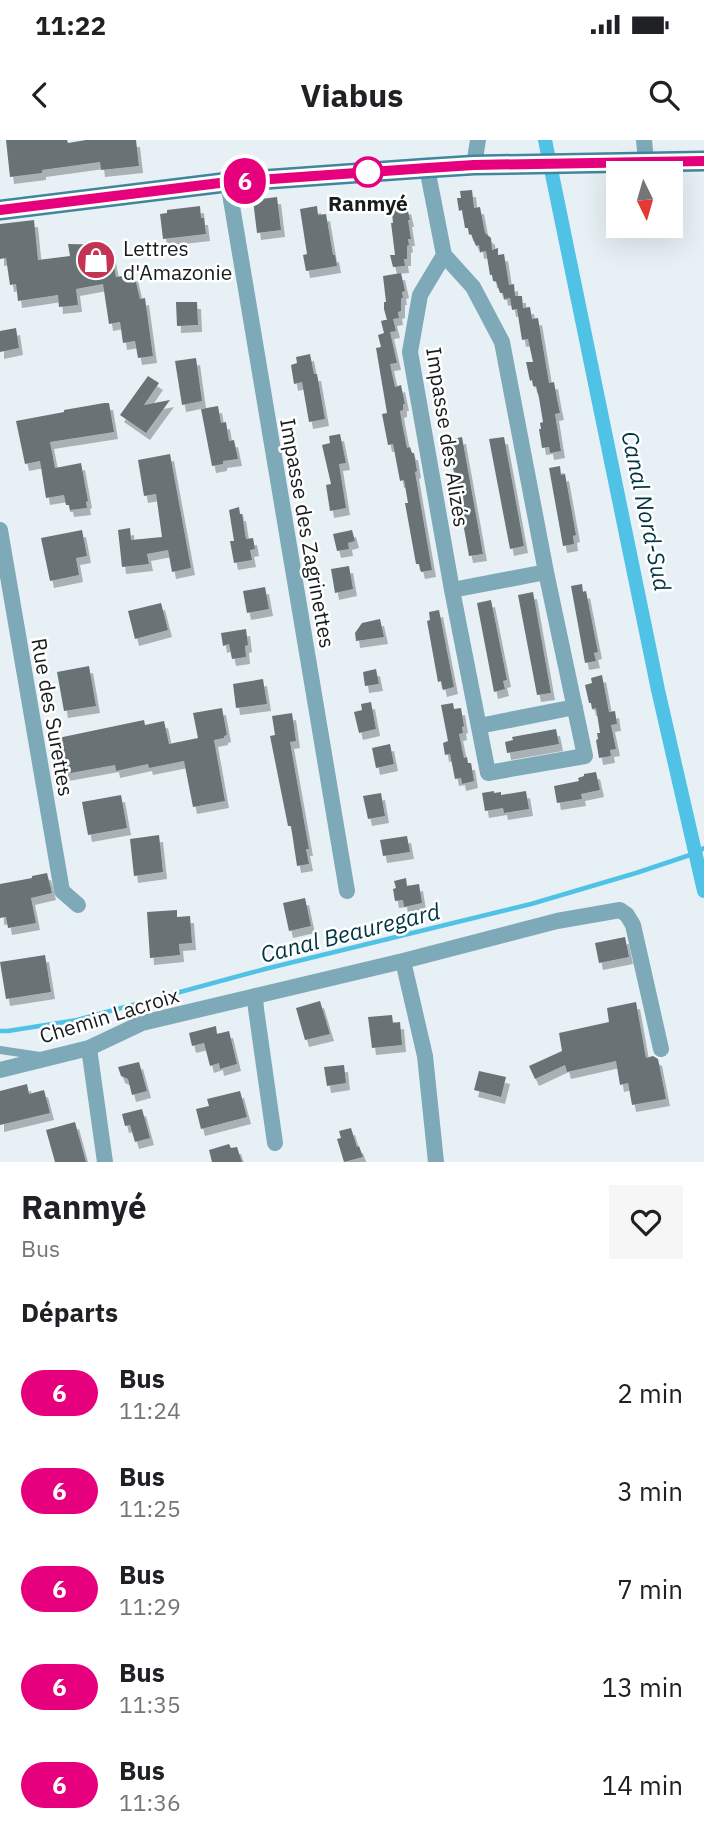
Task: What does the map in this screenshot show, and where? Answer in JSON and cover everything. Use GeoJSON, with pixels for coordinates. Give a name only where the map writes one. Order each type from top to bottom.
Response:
{"type":"FeatureCollection","features":[{"type":"Feature","properties":{"kind":"main road"},"geometry":{"type":"LineString","coordinates":[[0,210],[228,182],[474,165],[571,163],[645,150],[704,161]]}},
{"type":"Feature","properties":{"kind":"street"},"geometry":{"type":"LineString","coordinates":[[474,165],[478,140]]}},
{"type":"Feature","properties":{"kind":"street"},"geometry":{"type":"LineString","coordinates":[[427,168],[444,255]]}},
{"type":"Feature","properties":{"kind":"street","name":"Impasse des Zagrinettes"},"geometry":{"type":"LineString","coordinates":[[228,182],[348,891]]}},
{"type":"Feature","properties":{"kind":"street","name":"Impasse des Alizés"},"geometry":{"type":"LineString","coordinates":[[444,255],[473,287],[502,342],[546,572],[585,756],[488,773],[410,352],[420,295],[444,255]]}},
{"type":"Feature","properties":{"kind":"street","name":"Rue des Surettes"},"geometry":{"type":"LineString","coordinates":[[0,530],[62,891],[78,905]]}},
{"type":"Feature","properties":{"kind":"street"},"geometry":{"type":"LineString","coordinates":[[452,590],[546,572]]}},
{"type":"Feature","properties":{"kind":"street"},"geometry":{"type":"LineString","coordinates":[[479,726],[575,707]]}},
{"type":"Feature","properties":{"kind":"street","name":"Chemin Lacroix"},"geometry":{"type":"LineString","coordinates":[[0,1070],[89,1048],[142,1023],[557,921],[620,910],[633,925],[661,1049]]}},
{"type":"Feature","properties":{"kind":"street"},"geometry":{"type":"LineString","coordinates":[[403,961],[425,1056],[436,1162]]}},
{"type":"Feature","properties":{"kind":"street"},"geometry":{"type":"LineString","coordinates":[[255,996],[275,1143]]}},
{"type":"Feature","properties":{"kind":"street"},"geometry":{"type":"LineString","coordinates":[[89,1048],[104,1162]]}},
{"type":"Feature","properties":{"kind":"lane"},"geometry":{"type":"LineString","coordinates":[[0,1050],[47,1057]]}},
{"type":"Feature","properties":{"kind":"building"},"geometry":{"type":"Polygon","coordinates":[[[6,140],[67,140],[68,143],[86,140],[136,140],[139,166],[101,170],[100,162],[10,177],[6,140]]]}},
{"type":"Feature","properties":{"kind":"building"},"geometry":{"type":"Polygon","coordinates":[[[472,190],[474,208],[480,207],[485,233],[491,238],[492,250],[498,248],[498,255],[504,254],[509,285],[514,284],[515,296],[522,296],[523,308],[530,307],[532,319],[538,318],[549,383],[554,382],[560,413],[555,414],[561,451],[550,453],[549,447],[542,448],[539,429],[540,423],[543,422],[539,398],[536,386],[530,381],[526,362],[533,362],[528,339],[522,340],[517,309],[512,310],[510,298],[504,299],[503,293],[500,293],[496,281],[493,281],[490,275],[486,251],[480,252],[479,245],[476,246],[468,228],[465,228],[462,210],[459,211],[457,198],[461,198],[460,191],[472,190]]]}},
{"type":"Feature","properties":{"kind":"building"},"geometry":{"type":"Polygon","coordinates":[[[277,197],[281,230],[257,233],[253,200],[277,197]]]}},
{"type":"Feature","properties":{"kind":"building"},"geometry":{"type":"Polygon","coordinates":[[[402,202],[403,208],[407,207],[411,239],[408,239],[405,266],[393,267],[390,255],[395,255],[391,204],[402,202]]]}},
{"type":"Feature","properties":{"kind":"building"},"geometry":{"type":"Polygon","coordinates":[[[200,206],[206,234],[163,239],[160,214],[167,213],[167,210],[200,206]]]}},
{"type":"Feature","properties":{"kind":"building"},"geometry":{"type":"Polygon","coordinates":[[[317,206],[318,215],[326,214],[337,266],[306,271],[303,255],[307,254],[300,209],[317,206]]]}},
{"type":"Feature","properties":{"kind":"building"},"geometry":{"type":"Polygon","coordinates":[[[34,220],[38,260],[70,256],[68,244],[110,245],[116,277],[134,274],[140,299],[145,298],[153,356],[138,358],[135,341],[123,343],[120,322],[109,324],[103,284],[76,289],[78,305],[59,307],[58,295],[18,301],[16,284],[10,285],[6,258],[0,259],[0,224],[34,220]]]}},
{"type":"Feature","properties":{"kind":"building"},"geometry":{"type":"Polygon","coordinates":[[[401,273],[405,291],[402,292],[399,318],[393,319],[396,331],[390,332],[397,363],[390,364],[395,387],[401,385],[405,404],[400,411],[407,448],[410,447],[414,453],[432,570],[421,572],[419,564],[416,564],[405,503],[408,503],[404,480],[400,481],[393,444],[388,445],[382,414],[387,413],[376,348],[381,347],[378,335],[384,333],[381,321],[387,320],[383,276],[401,273]]]}},
{"type":"Feature","properties":{"kind":"building"},"geometry":{"type":"Polygon","coordinates":[[[176,302],[197,302],[198,325],[177,326],[176,302]]]}},
{"type":"Feature","properties":{"kind":"building"},"geometry":{"type":"Polygon","coordinates":[[[16,328],[19,348],[0,352],[0,331],[16,328]]]}},
{"type":"Feature","properties":{"kind":"building"},"geometry":{"type":"Polygon","coordinates":[[[310,354],[314,374],[317,374],[325,419],[309,422],[302,382],[294,384],[291,365],[297,363],[296,357],[310,354]]]}},
{"type":"Feature","properties":{"kind":"building"},"geometry":{"type":"Polygon","coordinates":[[[196,358],[202,401],[182,405],[175,361],[196,358]]]}},
{"type":"Feature","properties":{"kind":"building"},"geometry":{"type":"Polygon","coordinates":[[[148,376],[159,383],[144,405],[170,400],[146,433],[120,415],[148,376]]]}},
{"type":"Feature","properties":{"kind":"building"},"geometry":{"type":"Polygon","coordinates":[[[109,403],[114,432],[50,442],[55,468],[81,463],[87,508],[70,510],[64,495],[46,498],[40,461],[25,464],[16,421],[109,403]]]}},
{"type":"Feature","properties":{"kind":"building"},"geometry":{"type":"Polygon","coordinates":[[[218,406],[221,423],[226,422],[229,441],[234,440],[238,459],[212,466],[201,409],[218,406]]]}},
{"type":"Feature","properties":{"kind":"building"},"geometry":{"type":"Polygon","coordinates":[[[340,434],[346,463],[339,464],[346,508],[330,511],[326,485],[331,484],[322,445],[330,443],[329,436],[340,434]]]}},
{"type":"Feature","properties":{"kind":"building"},"geometry":{"type":"Polygon","coordinates":[[[462,437],[483,554],[469,556],[448,440],[462,437]]]}},
{"type":"Feature","properties":{"kind":"building"},"geometry":{"type":"Polygon","coordinates":[[[504,437],[524,546],[510,549],[489,439],[504,437]]]}},
{"type":"Feature","properties":{"kind":"building"},"geometry":{"type":"Polygon","coordinates":[[[170,454],[191,568],[172,572],[168,550],[147,554],[149,564],[122,567],[118,530],[130,528],[131,540],[162,537],[156,494],[144,496],[138,460],[170,454]]]}},
{"type":"Feature","properties":{"kind":"building"},"geometry":{"type":"Polygon","coordinates":[[[560,466],[561,475],[565,474],[576,535],[573,536],[574,544],[563,546],[549,468],[560,466]]]}},
{"type":"Feature","properties":{"kind":"building"},"geometry":{"type":"Polygon","coordinates":[[[239,507],[246,539],[253,538],[255,549],[250,550],[252,560],[234,563],[229,510],[239,507]]]}},
{"type":"Feature","properties":{"kind":"building"},"geometry":{"type":"Polygon","coordinates":[[[82,530],[87,556],[76,558],[79,575],[50,581],[41,538],[82,530]]]}},
{"type":"Feature","properties":{"kind":"building"},"geometry":{"type":"Polygon","coordinates":[[[352,530],[355,541],[348,543],[349,549],[337,551],[333,534],[352,530]]]}},
{"type":"Feature","properties":{"kind":"building"},"geometry":{"type":"Polygon","coordinates":[[[349,566],[353,589],[335,593],[331,569],[349,566]]]}},
{"type":"Feature","properties":{"kind":"building"},"geometry":{"type":"Polygon","coordinates":[[[582,584],[583,592],[586,591],[598,652],[594,653],[596,661],[585,663],[571,586],[582,584]]]}},
{"type":"Feature","properties":{"kind":"building"},"geometry":{"type":"Polygon","coordinates":[[[265,587],[269,609],[247,613],[243,591],[265,587]]]}},
{"type":"Feature","properties":{"kind":"building"},"geometry":{"type":"Polygon","coordinates":[[[533,592],[551,693],[537,695],[518,595],[533,592]]]}},
{"type":"Feature","properties":{"kind":"building"},"geometry":{"type":"Polygon","coordinates":[[[491,600],[507,680],[503,681],[505,689],[494,692],[477,603],[491,600]]]}},
{"type":"Feature","properties":{"kind":"building"},"geometry":{"type":"Polygon","coordinates":[[[161,603],[168,630],[135,639],[128,611],[161,603]]]}},
{"type":"Feature","properties":{"kind":"building"},"geometry":{"type":"Polygon","coordinates":[[[439,610],[454,687],[443,690],[441,681],[438,682],[427,621],[430,620],[429,612],[439,610]]]}},
{"type":"Feature","properties":{"kind":"building"},"geometry":{"type":"Polygon","coordinates":[[[380,619],[384,637],[356,641],[355,633],[362,623],[380,619]]]}},
{"type":"Feature","properties":{"kind":"building"},"geometry":{"type":"Polygon","coordinates":[[[246,629],[246,657],[232,659],[229,644],[223,646],[221,633],[246,629]]]}},
{"type":"Feature","properties":{"kind":"building"},"geometry":{"type":"Polygon","coordinates":[[[89,666],[96,706],[64,711],[57,672],[89,666]]]}},
{"type":"Feature","properties":{"kind":"building"},"geometry":{"type":"Polygon","coordinates":[[[376,669],[379,684],[365,686],[363,672],[376,669]]]}},
{"type":"Feature","properties":{"kind":"building"},"geometry":{"type":"Polygon","coordinates":[[[602,675],[609,712],[615,711],[617,724],[611,725],[616,749],[610,750],[611,756],[599,758],[596,740],[597,733],[600,733],[596,708],[592,709],[589,703],[585,685],[592,683],[591,678],[602,675]]]}},
{"type":"Feature","properties":{"kind":"building"},"geometry":{"type":"Polygon","coordinates":[[[263,679],[267,704],[236,708],[233,684],[263,679]]]}},
{"type":"Feature","properties":{"kind":"building"},"geometry":{"type":"Polygon","coordinates":[[[371,702],[376,729],[359,733],[354,712],[362,710],[361,704],[371,702]]]}},
{"type":"Feature","properties":{"kind":"building"},"geometry":{"type":"Polygon","coordinates":[[[453,703],[454,709],[461,708],[464,726],[463,733],[459,734],[464,758],[467,757],[468,763],[471,763],[474,781],[462,784],[461,778],[455,779],[450,754],[445,755],[443,743],[448,741],[441,705],[453,703]]]}},
{"type":"Feature","properties":{"kind":"building"},"geometry":{"type":"Polygon","coordinates":[[[222,708],[227,735],[214,740],[225,801],[193,807],[184,761],[149,768],[148,764],[116,771],[115,765],[65,774],[58,738],[144,720],[145,725],[164,721],[169,744],[198,738],[193,713],[222,708]]]}},
{"type":"Feature","properties":{"kind":"building"},"geometry":{"type":"Polygon","coordinates":[[[292,713],[296,741],[290,742],[309,849],[306,849],[309,864],[297,866],[291,826],[288,826],[270,736],[275,735],[272,716],[292,713]]]}},
{"type":"Feature","properties":{"kind":"building"},"geometry":{"type":"Polygon","coordinates":[[[556,729],[559,744],[507,753],[505,742],[513,740],[512,737],[556,729]]]}},
{"type":"Feature","properties":{"kind":"building"},"geometry":{"type":"Polygon","coordinates":[[[390,744],[394,764],[376,768],[372,748],[390,744]]]}},
{"type":"Feature","properties":{"kind":"building"},"geometry":{"type":"Polygon","coordinates":[[[596,772],[600,790],[581,794],[582,799],[557,803],[554,786],[579,781],[578,778],[584,774],[596,772]]]}},
{"type":"Feature","properties":{"kind":"building"},"geometry":{"type":"Polygon","coordinates":[[[526,791],[529,809],[504,813],[503,808],[485,811],[482,793],[501,792],[501,795],[526,791]]]}},
{"type":"Feature","properties":{"kind":"building"},"geometry":{"type":"Polygon","coordinates":[[[381,793],[385,816],[368,819],[363,796],[381,793]]]}},
{"type":"Feature","properties":{"kind":"building"},"geometry":{"type":"Polygon","coordinates":[[[121,795],[127,828],[88,835],[82,802],[121,795]]]}},
{"type":"Feature","properties":{"kind":"building"},"geometry":{"type":"Polygon","coordinates":[[[159,835],[163,872],[134,876],[130,839],[159,835]]]}},
{"type":"Feature","properties":{"kind":"building"},"geometry":{"type":"Polygon","coordinates":[[[407,836],[410,852],[383,856],[380,840],[407,836]]]}},
{"type":"Feature","properties":{"kind":"building"},"geometry":{"type":"Polygon","coordinates":[[[47,873],[52,893],[31,898],[36,923],[8,928],[6,917],[0,918],[0,884],[47,873]]]}},
{"type":"Feature","properties":{"kind":"building"},"geometry":{"type":"Polygon","coordinates":[[[406,878],[407,886],[419,884],[422,903],[404,907],[403,900],[395,901],[394,881],[406,878]]]}},
{"type":"Feature","properties":{"kind":"building"},"geometry":{"type":"Polygon","coordinates":[[[305,898],[311,926],[289,931],[283,903],[305,898]]]}},
{"type":"Feature","properties":{"kind":"building"},"geometry":{"type":"Polygon","coordinates":[[[177,910],[177,917],[190,916],[192,943],[179,944],[180,955],[150,958],[147,912],[177,910]]]}},
{"type":"Feature","properties":{"kind":"building"},"geometry":{"type":"Polygon","coordinates":[[[625,937],[629,957],[599,963],[595,943],[625,937]]]}},
{"type":"Feature","properties":{"kind":"building"},"geometry":{"type":"Polygon","coordinates":[[[45,955],[51,992],[6,999],[0,962],[45,955]]]}},
{"type":"Feature","properties":{"kind":"building"},"geometry":{"type":"Polygon","coordinates":[[[320,1001],[330,1034],[305,1040],[296,1008],[320,1001]]]}},
{"type":"Feature","properties":{"kind":"building"},"geometry":{"type":"Polygon","coordinates":[[[636,1002],[646,1058],[653,1056],[658,1059],[666,1099],[632,1105],[628,1083],[620,1085],[616,1061],[567,1072],[565,1065],[535,1079],[529,1066],[562,1051],[559,1033],[609,1022],[607,1008],[636,1002]]]}},
{"type":"Feature","properties":{"kind":"building"},"geometry":{"type":"Polygon","coordinates":[[[392,1015],[393,1023],[400,1022],[402,1045],[372,1048],[368,1017],[392,1015]]]}},
{"type":"Feature","properties":{"kind":"building"},"geometry":{"type":"Polygon","coordinates":[[[216,1026],[217,1034],[229,1031],[237,1064],[220,1069],[219,1063],[210,1066],[204,1043],[192,1046],[189,1033],[216,1026]]]}},
{"type":"Feature","properties":{"kind":"building"},"geometry":{"type":"Polygon","coordinates":[[[139,1062],[147,1091],[132,1095],[128,1079],[121,1076],[118,1067],[139,1062]]]}},
{"type":"Feature","properties":{"kind":"building"},"geometry":{"type":"Polygon","coordinates":[[[344,1065],[346,1083],[327,1086],[324,1067],[344,1065]]]}},
{"type":"Feature","properties":{"kind":"building"},"geometry":{"type":"Polygon","coordinates":[[[479,1071],[506,1077],[501,1097],[474,1090],[479,1071]]]}},
{"type":"Feature","properties":{"kind":"building"},"geometry":{"type":"Polygon","coordinates":[[[27,1084],[29,1094],[44,1090],[50,1113],[0,1125],[0,1091],[27,1084]]]}},
{"type":"Feature","properties":{"kind":"building"},"geometry":{"type":"Polygon","coordinates":[[[240,1091],[247,1117],[201,1129],[196,1109],[209,1106],[207,1099],[240,1091]]]}},
{"type":"Feature","properties":{"kind":"building"},"geometry":{"type":"Polygon","coordinates":[[[142,1109],[150,1138],[135,1142],[130,1125],[125,1126],[122,1114],[142,1109]]]}},
{"type":"Feature","properties":{"kind":"building"},"geometry":{"type":"Polygon","coordinates":[[[75,1122],[86,1162],[55,1162],[46,1130],[75,1122]]]}},
{"type":"Feature","properties":{"kind":"building"},"geometry":{"type":"Polygon","coordinates":[[[351,1128],[363,1157],[344,1162],[337,1139],[341,1138],[339,1131],[351,1128]]]}},
{"type":"Feature","properties":{"kind":"building"},"geometry":{"type":"Polygon","coordinates":[[[229,1144],[231,1148],[237,1147],[242,1162],[212,1162],[209,1150],[229,1144]]]}},
{"type":"Feature","properties":{"kind":"waterway","name":"Canal Nord-Sud"},"geometry":{"type":"LineString","coordinates":[[545,140],[658,690],[704,891]]}},
{"type":"Feature","properties":{"kind":"waterway","name":"Canal Beauregard"},"geometry":{"type":"LineString","coordinates":[[0,1031],[77,1020],[265,969],[531,904],[636,873],[704,848]]}},
{"type":"Feature","properties":{"kind":"bus line","name":"6"},"geometry":{"type":"LineString","coordinates":[[0,210],[228,182],[427,168],[704,161]]}},
{"type":"Feature","properties":{"kind":"place","name":"Ranmyé"},"geometry":{"type":"Point","coordinates":[368,172]}},
{"type":"Feature","properties":{"kind":"place","name":"Lettres d'Amazonie"},"geometry":{"type":"Point","coordinates":[96,260]}}]}
